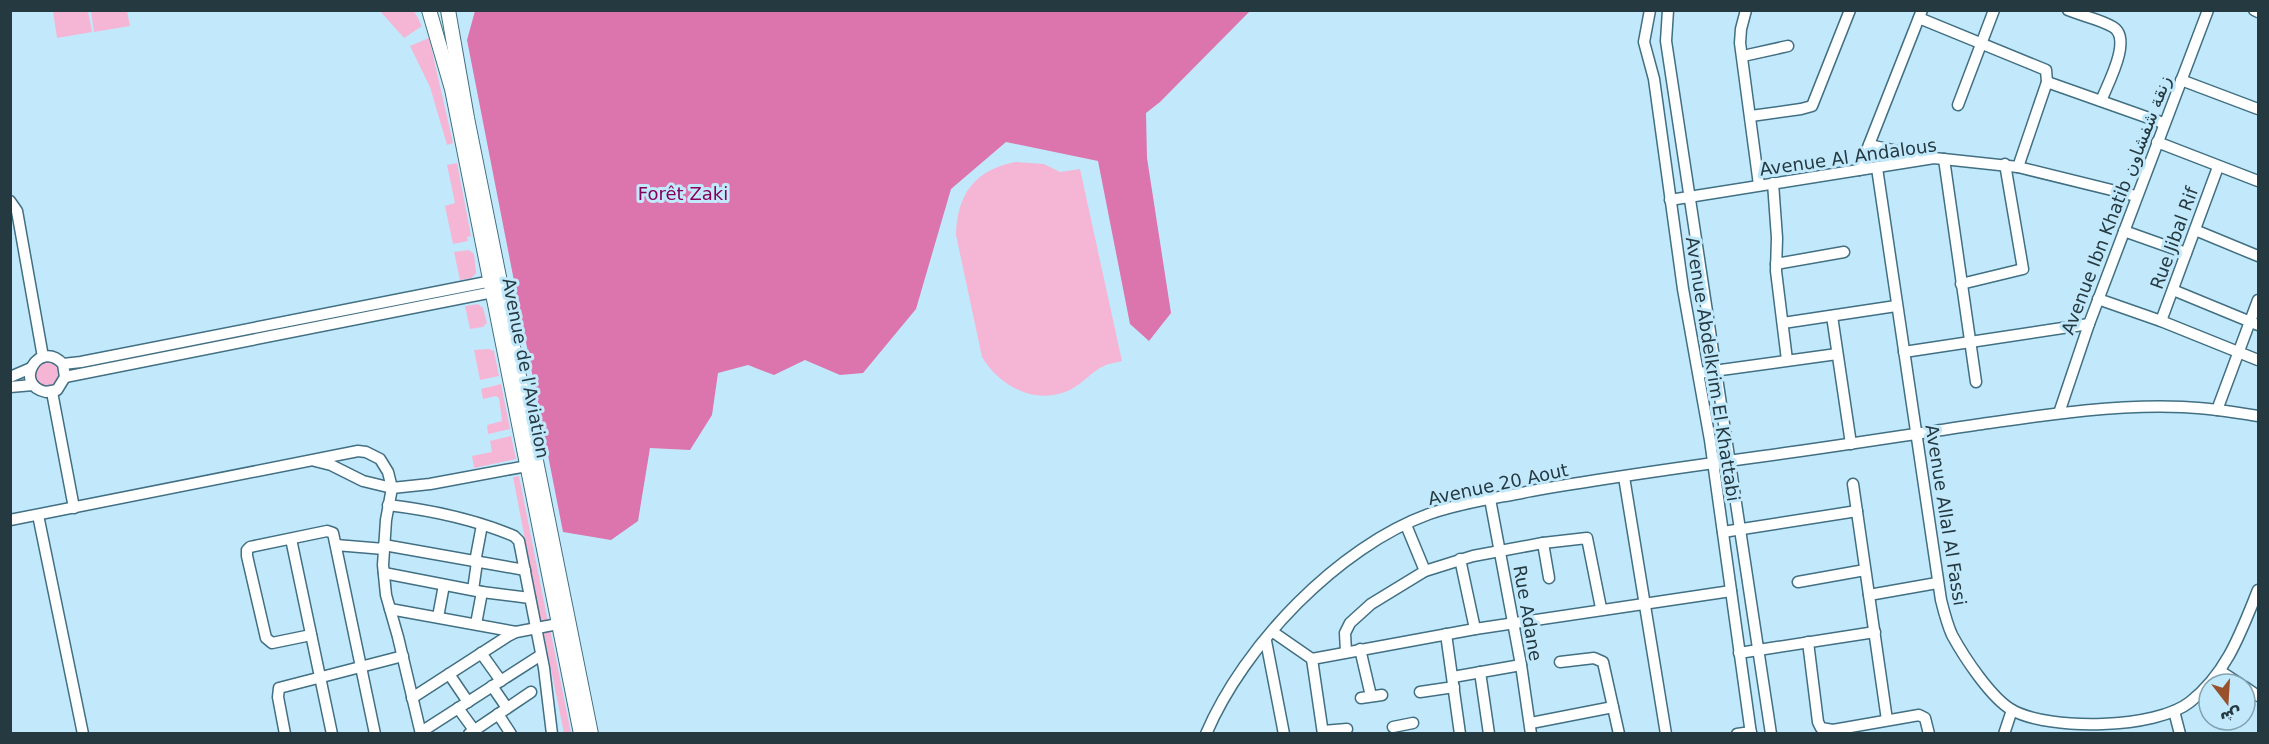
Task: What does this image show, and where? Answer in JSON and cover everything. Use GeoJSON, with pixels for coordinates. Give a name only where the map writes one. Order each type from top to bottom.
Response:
{"type":"FeatureCollection","features":[{"type":"Feature","properties":{"kind":"main road","name":"Avenue de l'Aviation"},"geometry":{"type":"LineString","coordinates":[[429,10],[452,89],[591,734]]}},
{"type":"Feature","properties":{"kind":"main road","name":"Avenue de l'Aviation"},"geometry":{"type":"LineString","coordinates":[[448,10],[527,466],[581,734]]}},
{"type":"Feature","properties":{"kind":"street","name":"Avenue Abdelkrim El Khattabi"},"geometry":{"type":"LineString","coordinates":[[1650,10],[1644,42],[1654,79],[1683,289],[1713,463],[1751,733]]}},
{"type":"Feature","properties":{"kind":"street","name":"Avenue Abdelkrim El Khattabi"},"geometry":{"type":"LineString","coordinates":[[1668,10],[1666,41],[1688,197],[1771,734]]}},
{"type":"Feature","properties":{"kind":"street"},"geometry":{"type":"LineString","coordinates":[[1746,10],[1740,32],[1760,185]]}},
{"type":"Feature","properties":{"kind":"street"},"geometry":{"type":"LineString","coordinates":[[1751,116],[1812,106],[1850,10]]}},
{"type":"Feature","properties":{"kind":"street"},"geometry":{"type":"LineString","coordinates":[[1958,105],[1994,10]]}},
{"type":"Feature","properties":{"kind":"street"},"geometry":{"type":"LineString","coordinates":[[2068,10],[2113,27],[2120,36],[2120,51],[2101,101]]}},
{"type":"Feature","properties":{"kind":"street","name":"Avenue Ibn Khatib زنقة شفشاون"},"geometry":{"type":"LineString","coordinates":[[2059,413],[2136,196],[2208,10]]}},
{"type":"Feature","properties":{"kind":"street"},"geometry":{"type":"LineString","coordinates":[[2254,10],[2259,12]]}},
{"type":"Feature","properties":{"kind":"street"},"geometry":{"type":"LineString","coordinates":[[1859,170],[1920,14],[1982,43],[2045,67],[2048,71],[2047,82],[2018,166]]}},
{"type":"Feature","properties":{"kind":"street"},"geometry":{"type":"LineString","coordinates":[[1743,56],[1788,46]]}},
{"type":"Feature","properties":{"kind":"street"},"geometry":{"type":"LineString","coordinates":[[2181,80],[2259,109]]}},
{"type":"Feature","properties":{"kind":"street"},"geometry":{"type":"LineString","coordinates":[[2047,82],[2163,123]]}},
{"type":"Feature","properties":{"kind":"street"},"geometry":{"type":"LineString","coordinates":[[2157,142],[2259,181]]}},
{"type":"Feature","properties":{"kind":"street"},"geometry":{"type":"LineString","coordinates":[[1869,145],[1939,159],[1976,382]]}},
{"type":"Feature","properties":{"kind":"street","name":"Avenue Al Andalous"},"geometry":{"type":"LineString","coordinates":[[1670,200],[1939,159],[2018,166],[2136,196]]}},
{"type":"Feature","properties":{"kind":"street"},"geometry":{"type":"LineString","coordinates":[[1961,284],[2023,269],[2004,164]]}},
{"type":"Feature","properties":{"kind":"street","name":"Rue Jibal Rif"},"geometry":{"type":"LineString","coordinates":[[2161,321],[2218,166]]}},
{"type":"Feature","properties":{"kind":"street","name":"Avenue Allal Al Fassi"},"geometry":{"type":"LineString","coordinates":[[1877,168],[1937,584],[1953,636],[1996,696],[2013,710],[2051,721],[2094,729],[2140,722],[2174,711],[2192,701],[2220,671],[2237,642],[2259,590]]}},
{"type":"Feature","properties":{"kind":"street"},"geometry":{"type":"LineString","coordinates":[[1773,183],[1777,238],[1776,264],[1787,360]]}},
{"type":"Feature","properties":{"kind":"street"},"geometry":{"type":"LineString","coordinates":[[10,201],[17,211],[43,357]]}},
{"type":"Feature","properties":{"kind":"street"},"geometry":{"type":"LineString","coordinates":[[2194,230],[2259,256]]}},
{"type":"Feature","properties":{"kind":"street"},"geometry":{"type":"LineString","coordinates":[[2124,231],[2186,254]]}},
{"type":"Feature","properties":{"kind":"street"},"geometry":{"type":"LineString","coordinates":[[1776,264],[1844,252]]}},
{"type":"Feature","properties":{"kind":"street"},"geometry":{"type":"LineString","coordinates":[[63,364],[496,286]]}},
{"type":"Feature","properties":{"kind":"street"},"geometry":{"type":"LineString","coordinates":[[65,377],[496,286]]}},
{"type":"Feature","properties":{"kind":"street"},"geometry":{"type":"LineString","coordinates":[[2173,290],[2254,323]]}},
{"type":"Feature","properties":{"kind":"street"},"geometry":{"type":"LineString","coordinates":[[2098,299],[2259,360]]}},
{"type":"Feature","properties":{"kind":"street"},"geometry":{"type":"LineString","coordinates":[[2217,410],[2238,353],[2254,323],[2259,300]]}},
{"type":"Feature","properties":{"kind":"street"},"geometry":{"type":"LineString","coordinates":[[1783,323],[1896,306]]}},
{"type":"Feature","properties":{"kind":"street"},"geometry":{"type":"LineString","coordinates":[[1832,316],[1851,444]]}},
{"type":"Feature","properties":{"kind":"street"},"geometry":{"type":"LineString","coordinates":[[1904,352],[2089,324]]}},
{"type":"Feature","properties":{"kind":"street"},"geometry":{"type":"LineString","coordinates":[[1699,373],[1837,354]]}},
{"type":"Feature","properties":{"kind":"street"},"geometry":{"type":"LineString","coordinates":[[43,357],[54,357],[63,364],[65,377],[61,386],[52,392],[41,391],[33,385],[29,374],[34,363],[43,357]]}},
{"type":"Feature","properties":{"kind":"street"},"geometry":{"type":"LineString","coordinates":[[10,376],[31,368]]}},
{"type":"Feature","properties":{"kind":"street"},"geometry":{"type":"LineString","coordinates":[[10,387],[33,385]]}},
{"type":"Feature","properties":{"kind":"street"},"geometry":{"type":"LineString","coordinates":[[52,392],[74,508]]}},
{"type":"Feature","properties":{"kind":"street","name":"Avenue 20 Aout"},"geometry":{"type":"LineString","coordinates":[[1206,734],[1239,674],[1291,610],[1336,567],[1356,553],[1429,514],[1490,499],[1624,477],[2059,413],[2155,407],[2217,410],[2259,416]]}},
{"type":"Feature","properties":{"kind":"street"},"geometry":{"type":"LineString","coordinates":[[10,520],[358,451],[366,452],[380,459],[385,465],[392,488],[384,547],[386,595],[421,733],[541,655]]}},
{"type":"Feature","properties":{"kind":"street"},"geometry":{"type":"LineString","coordinates":[[312,460],[331,465],[363,481],[392,488],[430,484],[527,466]]}},
{"type":"Feature","properties":{"kind":"street"},"geometry":{"type":"LineString","coordinates":[[1624,477],[1666,734]]}},
{"type":"Feature","properties":{"kind":"street"},"geometry":{"type":"LineString","coordinates":[[1853,484],[1887,720]]}},
{"type":"Feature","properties":{"kind":"street","name":"Rue Adane"},"geometry":{"type":"LineString","coordinates":[[1490,499],[1531,728]]}},
{"type":"Feature","properties":{"kind":"street"},"geometry":{"type":"LineString","coordinates":[[388,505],[431,512],[482,525],[517,538],[541,655],[552,734]]}},
{"type":"Feature","properties":{"kind":"street"},"geometry":{"type":"LineString","coordinates":[[1723,532],[1857,511]]}},
{"type":"Feature","properties":{"kind":"street"},"geometry":{"type":"LineString","coordinates":[[38,515],[83,734]]}},
{"type":"Feature","properties":{"kind":"street"},"geometry":{"type":"LineString","coordinates":[[476,624],[476,562],[482,525]]}},
{"type":"Feature","properties":{"kind":"street"},"geometry":{"type":"LineString","coordinates":[[1406,525],[1425,571]]}},
{"type":"Feature","properties":{"kind":"street"},"geometry":{"type":"LineString","coordinates":[[311,635],[269,642],[264,633],[248,549],[291,538],[329,531],[333,533],[375,734]]}},
{"type":"Feature","properties":{"kind":"street"},"geometry":{"type":"LineString","coordinates":[[291,538],[332,734]]}},
{"type":"Feature","properties":{"kind":"street"},"geometry":{"type":"LineString","coordinates":[[1346,652],[1345,633],[1350,623],[1371,604],[1425,571],[1460,559],[1543,543],[1587,538],[1601,609]]}},
{"type":"Feature","properties":{"kind":"street"},"geometry":{"type":"LineString","coordinates":[[1543,543],[1549,578]]}},
{"type":"Feature","properties":{"kind":"street"},"geometry":{"type":"LineString","coordinates":[[336,545],[384,547],[525,570]]}},
{"type":"Feature","properties":{"kind":"street"},"geometry":{"type":"LineString","coordinates":[[1460,559],[1475,628]]}},
{"type":"Feature","properties":{"kind":"street"},"geometry":{"type":"LineString","coordinates":[[1798,582],[1865,570]]}},
{"type":"Feature","properties":{"kind":"street"},"geometry":{"type":"LineString","coordinates":[[384,573],[477,591],[530,598]]}},
{"type":"Feature","properties":{"kind":"street"},"geometry":{"type":"LineString","coordinates":[[1869,595],[1937,584]]}},
{"type":"Feature","properties":{"kind":"street"},"geometry":{"type":"LineString","coordinates":[[438,617],[444,585]]}},
{"type":"Feature","properties":{"kind":"street"},"geometry":{"type":"LineString","coordinates":[[1273,632],[1312,659],[1475,628],[1731,591]]}},
{"type":"Feature","properties":{"kind":"street"},"geometry":{"type":"LineString","coordinates":[[390,609],[516,632],[558,624]]}},
{"type":"Feature","properties":{"kind":"street"},"geometry":{"type":"LineString","coordinates":[[412,698],[481,652],[516,632]]}},
{"type":"Feature","properties":{"kind":"street"},"geometry":{"type":"LineString","coordinates":[[1739,653],[1875,632]]}},
{"type":"Feature","properties":{"kind":"street"},"geometry":{"type":"LineString","coordinates":[[1446,634],[1460,734]]}},
{"type":"Feature","properties":{"kind":"street"},"geometry":{"type":"LineString","coordinates":[[1266,641],[1284,734]]}},
{"type":"Feature","properties":{"kind":"street"},"geometry":{"type":"LineString","coordinates":[[1808,642],[1818,722],[1824,729],[1833,730],[1922,715],[1926,719],[1929,734]]}},
{"type":"Feature","properties":{"kind":"street"},"geometry":{"type":"LineString","coordinates":[[1360,649],[1371,697]]}},
{"type":"Feature","properties":{"kind":"street"},"geometry":{"type":"LineString","coordinates":[[481,652],[496,684],[511,734]]}},
{"type":"Feature","properties":{"kind":"street"},"geometry":{"type":"LineString","coordinates":[[285,734],[278,690],[284,686],[403,656]]}},
{"type":"Feature","properties":{"kind":"street","name":"Rue Adane"},"geometry":{"type":"LineString","coordinates":[[1560,662],[1594,658],[1601,660],[1605,666],[1619,734]]}},
{"type":"Feature","properties":{"kind":"street"},"geometry":{"type":"LineString","coordinates":[[1312,659],[1323,732],[1347,729]]}},
{"type":"Feature","properties":{"kind":"street"},"geometry":{"type":"LineString","coordinates":[[1420,692],[1480,672],[1521,666]]}},
{"type":"Feature","properties":{"kind":"street"},"geometry":{"type":"LineString","coordinates":[[1480,672],[1489,734]]}},
{"type":"Feature","properties":{"kind":"street"},"geometry":{"type":"LineString","coordinates":[[448,674],[463,705],[472,732],[531,692]]}},
{"type":"Feature","properties":{"kind":"street"},"geometry":{"type":"LineString","coordinates":[[1531,728],[1613,707]]}},
{"type":"Feature","properties":{"kind":"street"},"geometry":{"type":"LineString","coordinates":[[2004,734],[2013,710]]}},
{"type":"Feature","properties":{"kind":"street"},"geometry":{"type":"LineString","coordinates":[[2174,711],[2180,734]]}},
{"type":"Feature","properties":{"kind":"street"},"geometry":{"type":"LineString","coordinates":[[1737,734],[1751,733]]}},
{"type":"Feature","properties":{"kind":"shaded area"},"geometry":{"type":"Polygon","coordinates":[[[53,11],[88,11],[92,32],[57,38],[53,11]]]}},
{"type":"Feature","properties":{"kind":"shaded area"},"geometry":{"type":"Polygon","coordinates":[[[91,11],[127,11],[130,26],[94,32],[91,11]]]}},
{"type":"Feature","properties":{"kind":"shaded area"},"geometry":{"type":"Polygon","coordinates":[[[380,11],[414,11],[422,26],[404,38],[380,11]]]}},
{"type":"Feature","properties":{"kind":"shaded area"},"geometry":{"type":"Polygon","coordinates":[[[429,38],[453,143],[447,145],[430,87],[410,46],[429,38]]]}},
{"type":"Feature","properties":{"kind":"shaded area"},"geometry":{"type":"Polygon","coordinates":[[[1015,162],[1044,164],[1060,172],[1080,169],[1122,361],[1100,368],[1070,390],[1044,396],[1020,390],[1008,384],[998,377],[982,357],[956,235],[960,207],[971,186],[989,171],[1015,162]]]}},
{"type":"Feature","properties":{"kind":"shaded area"},"geometry":{"type":"Polygon","coordinates":[[[457,163],[471,236],[467,237],[468,241],[453,244],[445,206],[455,203],[447,165],[457,163]]]}},
{"type":"Feature","properties":{"kind":"shaded area"},"geometry":{"type":"Polygon","coordinates":[[[469,250],[474,254],[476,273],[472,278],[460,280],[454,252],[469,250]]]}},
{"type":"Feature","properties":{"kind":"shaded area"},"geometry":{"type":"Polygon","coordinates":[[[478,304],[483,308],[487,323],[483,327],[470,329],[465,306],[478,304]]]}},
{"type":"Feature","properties":{"kind":"shaded area"},"geometry":{"type":"Polygon","coordinates":[[[474,350],[494,351],[499,376],[480,380],[474,350]]]}},
{"type":"Feature","properties":{"kind":"shaded area"},"geometry":{"type":"Polygon","coordinates":[[[42,362],[52,362],[59,369],[59,379],[52,386],[42,386],[35,379],[35,369],[42,362]]]}},
{"type":"Feature","properties":{"kind":"shaded area"},"geometry":{"type":"Polygon","coordinates":[[[501,384],[510,429],[488,434],[487,425],[502,421],[499,398],[496,396],[483,399],[481,389],[501,384]]]}},
{"type":"Feature","properties":{"kind":"shaded area"},"geometry":{"type":"Polygon","coordinates":[[[511,436],[516,459],[474,468],[472,456],[492,452],[490,441],[511,436]]]}},
{"type":"Feature","properties":{"kind":"shaded area"},"geometry":{"type":"Polygon","coordinates":[[[519,476],[548,622],[541,623],[513,477],[519,476]]]}},
{"type":"Feature","properties":{"kind":"shaded area"},"geometry":{"type":"Polygon","coordinates":[[[550,629],[571,733],[564,733],[543,630],[550,629]]]}},
{"type":"Feature","properties":{"kind":"green space","name":"Forêt Zaki"},"geometry":{"type":"Polygon","coordinates":[[[475,10],[1255,11],[1250,11],[1160,102],[1146,113],[1147,158],[1171,313],[1149,341],[1130,324],[1098,161],[1006,142],[951,189],[916,309],[863,373],[840,375],[805,360],[774,375],[748,365],[718,373],[712,415],[690,450],[650,448],[638,521],[611,540],[563,532],[467,40],[475,10]]]}}]}
